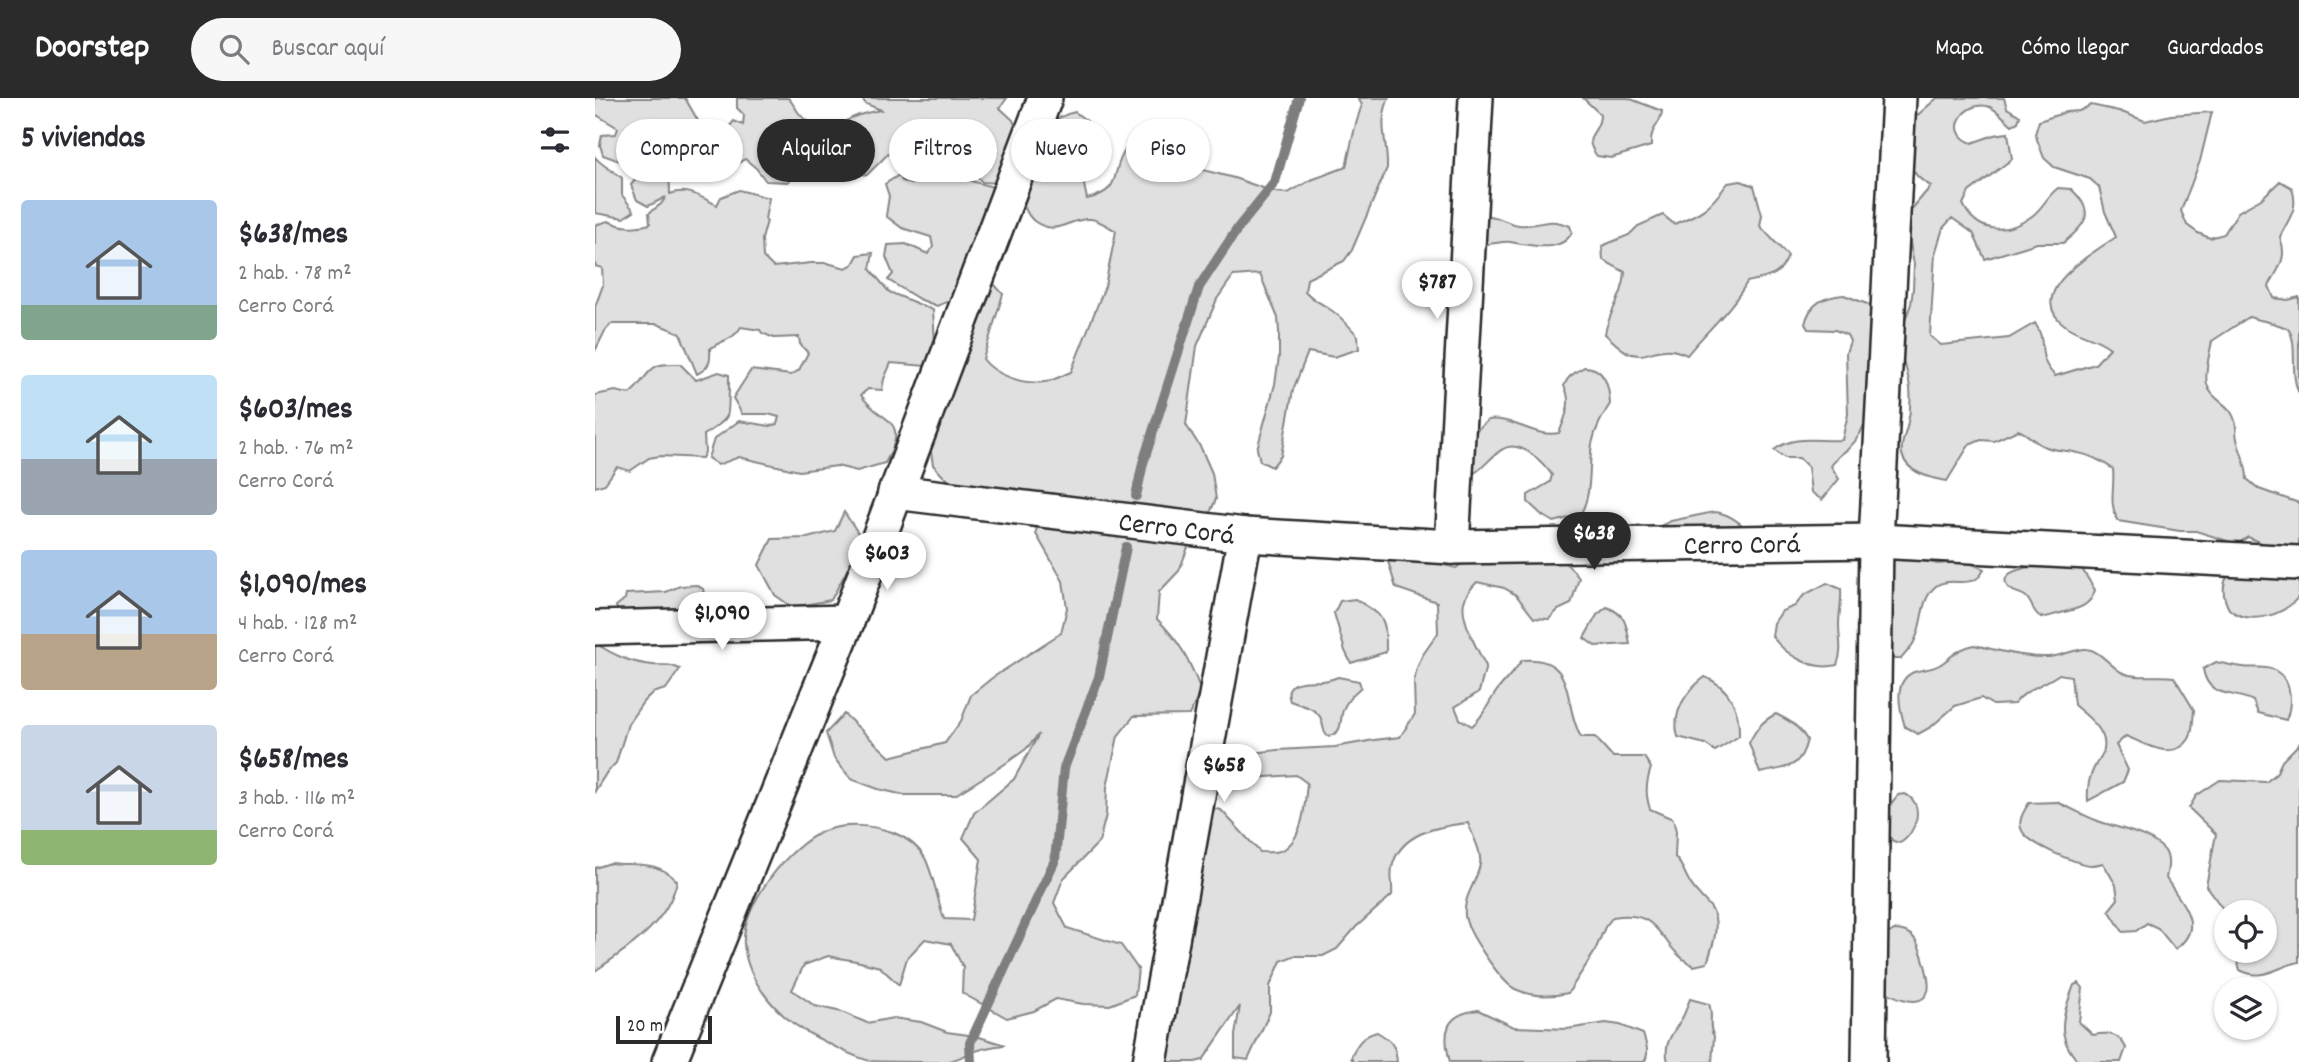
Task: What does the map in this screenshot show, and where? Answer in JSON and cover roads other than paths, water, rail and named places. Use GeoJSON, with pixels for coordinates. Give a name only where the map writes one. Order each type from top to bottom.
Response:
{"type":"FeatureCollection","features":[{"type":"Feature","properties":{"kind":"street"},"geometry":{"type":"LineString","coordinates":[[669,1062],[847,622],[1045,98]]}},
{"type":"Feature","properties":{"kind":"street"},"geometry":{"type":"LineString","coordinates":[[1452,547],[1476,98]]}},
{"type":"Feature","properties":{"kind":"street"},"geometry":{"type":"LineString","coordinates":[[1869,1062],[1876,541],[1899,98]]}},
{"type":"Feature","properties":{"kind":"street","name":"Cerro Corá"},"geometry":{"type":"LineString","coordinates":[[895,492],[1245,536],[1452,547],[1876,541],[2299,563]]}},
{"type":"Feature","properties":{"kind":"street"},"geometry":{"type":"LineString","coordinates":[[1150,1062],[1245,536]]}},
{"type":"Feature","properties":{"kind":"street"},"geometry":{"type":"LineString","coordinates":[[595,628],[847,622]]}},
{"type":"Feature","properties":{"kind":"waterway"},"geometry":{"type":"LineString","coordinates":[[1136,496],[1143,463],[1199,287],[1238,228],[1275,182],[1299,98]]}},
{"type":"Feature","properties":{"kind":"waterway"},"geometry":{"type":"LineString","coordinates":[[971,1062],[970,1043],[1055,860],[1064,768],[1099,677],[1126,547]]}}]}
